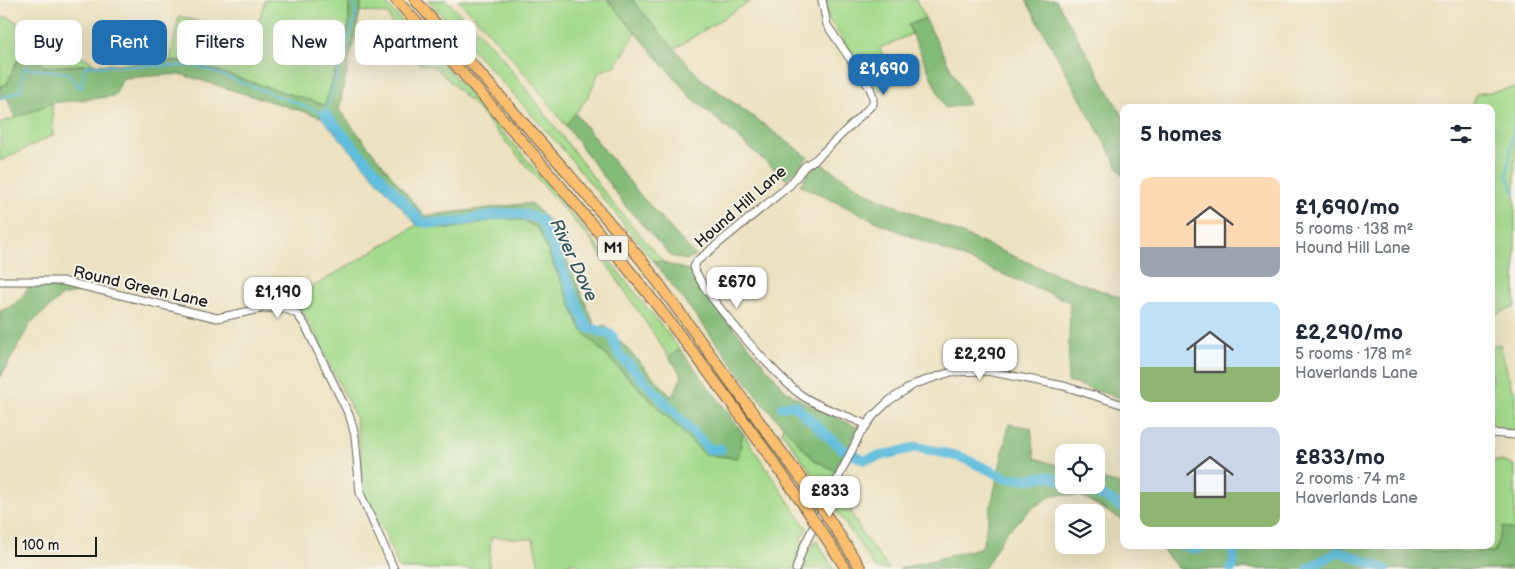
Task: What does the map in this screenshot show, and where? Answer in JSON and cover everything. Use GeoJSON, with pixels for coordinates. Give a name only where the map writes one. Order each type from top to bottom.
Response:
{"type":"FeatureCollection","features":[{"type":"Feature","properties":{"kind":"highway","name":"M1"},"geometry":{"type":"LineString","coordinates":[[396,0],[477,87],[621,259],[689,345],[810,513],[846,569]]}},
{"type":"Feature","properties":{"kind":"highway","name":"M1"},"geometry":{"type":"LineString","coordinates":[[415,0],[561,165],[643,262],[813,495],[861,569]]}},
{"type":"Feature","properties":{"kind":"street","name":"Hound Hill Lane"},"geometry":{"type":"LineString","coordinates":[[822,0],[827,25],[873,97],[873,104],[816,159],[805,166],[794,180],[694,264],[695,270],[704,285],[785,383],[812,402],[867,424]]}},
{"type":"Feature","properties":{"kind":"street","name":"Round Green Lane"},"geometry":{"type":"LineString","coordinates":[[0,281],[62,281],[217,318],[275,308],[291,310],[297,314],[305,325],[350,418],[355,436],[360,492],[394,569]]}},
{"type":"Feature","properties":{"kind":"street"},"geometry":{"type":"LineString","coordinates":[[796,569],[803,548],[853,447],[867,424],[890,400],[908,388],[940,374],[963,370],[1005,372],[1064,386],[1120,404]]}},
{"type":"Feature","properties":{"kind":"street"},"geometry":{"type":"LineString","coordinates":[[1495,432],[1515,435]]}},
{"type":"Feature","properties":{"kind":"green space"},"geometry":{"type":"Polygon","coordinates":[[[265,0],[349,0],[349,26],[345,39],[345,20],[273,20],[273,65],[337,65],[325,106],[197,65],[263,65],[263,20],[259,20],[265,0]]]}},
{"type":"Feature","properties":{"kind":"green space"},"geometry":{"type":"Polygon","coordinates":[[[349,0],[362,0],[358,20],[355,20],[355,36],[339,110],[424,216],[531,203],[551,223],[596,328],[605,325],[672,397],[682,376],[669,357],[680,349],[743,433],[738,458],[705,455],[582,331],[538,228],[522,220],[504,218],[448,229],[417,225],[321,117],[180,74],[123,78],[115,96],[52,103],[15,118],[7,97],[0,98],[0,87],[7,84],[15,65],[43,65],[44,67],[167,65],[167,62],[177,61],[177,65],[198,65],[325,105],[337,65],[345,65],[345,39],[349,26],[349,0]]]}},
{"type":"Feature","properties":{"kind":"green space"},"geometry":{"type":"Polygon","coordinates":[[[362,0],[382,0],[401,20],[391,20],[388,14],[360,11],[362,0]]]}},
{"type":"Feature","properties":{"kind":"green space"},"geometry":{"type":"Polygon","coordinates":[[[428,0],[446,0],[466,20],[446,20],[428,0]]]}},
{"type":"Feature","properties":{"kind":"green space"},"geometry":{"type":"Polygon","coordinates":[[[458,0],[608,0],[636,33],[617,65],[599,72],[588,97],[566,126],[514,61],[458,0]]]}},
{"type":"Feature","properties":{"kind":"green space"},"geometry":{"type":"Polygon","coordinates":[[[608,0],[632,0],[700,78],[808,157],[787,180],[690,96],[608,0]]]}},
{"type":"Feature","properties":{"kind":"green space"},"geometry":{"type":"Polygon","coordinates":[[[632,0],[752,0],[674,49],[632,0]]]}},
{"type":"Feature","properties":{"kind":"green space"},"geometry":{"type":"Polygon","coordinates":[[[826,0],[916,0],[925,18],[909,25],[912,34],[880,48],[892,81],[878,91],[828,18],[826,0]]]}},
{"type":"Feature","properties":{"kind":"green space"},"geometry":{"type":"Polygon","coordinates":[[[1026,0],[1056,0],[1120,111],[1120,171],[1026,0]]]}},
{"type":"Feature","properties":{"kind":"green space"},"geometry":{"type":"Polygon","coordinates":[[[179,16],[193,20],[178,20],[179,16]]]}},
{"type":"Feature","properties":{"kind":"green space"},"geometry":{"type":"Polygon","coordinates":[[[8,17],[15,21],[15,65],[7,84],[0,87],[0,18],[8,17]]]}},
{"type":"Feature","properties":{"kind":"green space"},"geometry":{"type":"Polygon","coordinates":[[[925,18],[969,104],[945,108],[908,25],[925,18]]]}},
{"type":"Feature","properties":{"kind":"green space"},"geometry":{"type":"Polygon","coordinates":[[[177,26],[177,61],[170,61],[177,26]]]}},
{"type":"Feature","properties":{"kind":"green space"},"geometry":{"type":"Polygon","coordinates":[[[476,30],[497,51],[612,202],[665,264],[653,260],[561,147],[476,53],[476,30]]]}},
{"type":"Feature","properties":{"kind":"green space"},"geometry":{"type":"Polygon","coordinates":[[[82,57],[92,62],[92,64],[82,65],[82,57]]]}},
{"type":"Feature","properties":{"kind":"green space"},"geometry":{"type":"Polygon","coordinates":[[[43,65],[78,65],[44,67],[43,65]]]}},
{"type":"Feature","properties":{"kind":"green space"},"geometry":{"type":"Polygon","coordinates":[[[426,65],[444,65],[549,185],[680,349],[669,357],[592,242],[474,105],[434,66],[426,65]]]}},
{"type":"Feature","properties":{"kind":"green space"},"geometry":{"type":"Polygon","coordinates":[[[1515,88],[1515,307],[1495,314],[1495,104],[1473,104],[1476,94],[1515,88]]]}},
{"type":"Feature","properties":{"kind":"green space"},"geometry":{"type":"Polygon","coordinates":[[[52,103],[53,135],[0,161],[0,123],[52,103]]]}},
{"type":"Feature","properties":{"kind":"green space"},"geometry":{"type":"Polygon","coordinates":[[[575,113],[641,196],[696,256],[686,260],[671,256],[627,208],[566,126],[575,113]]]}},
{"type":"Feature","properties":{"kind":"green space"},"geometry":{"type":"Polygon","coordinates":[[[820,163],[869,194],[1048,271],[1120,298],[1120,398],[1068,382],[1070,302],[886,226],[800,185],[809,171],[820,163]]]}},
{"type":"Feature","properties":{"kind":"green space"},"geometry":{"type":"Polygon","coordinates":[[[503,218],[522,220],[538,228],[582,331],[705,455],[738,458],[743,433],[807,529],[801,539],[808,554],[816,540],[834,569],[581,569],[576,562],[553,569],[540,569],[533,539],[491,537],[489,565],[491,569],[399,569],[386,535],[363,492],[361,453],[355,416],[312,328],[300,309],[282,305],[417,225],[448,229],[503,218]]]}},
{"type":"Feature","properties":{"kind":"green space"},"geometry":{"type":"Polygon","coordinates":[[[653,260],[691,271],[701,289],[786,391],[810,406],[859,428],[836,471],[814,460],[764,405],[653,260]]]}},
{"type":"Feature","properties":{"kind":"green space"},"geometry":{"type":"Polygon","coordinates":[[[30,284],[56,284],[80,292],[62,296],[30,324],[0,378],[0,311],[18,301],[30,284]]]}},
{"type":"Feature","properties":{"kind":"green space"},"geometry":{"type":"Polygon","coordinates":[[[1500,344],[1512,390],[1515,390],[1515,431],[1495,428],[1495,345],[1500,344]]]}},
{"type":"Feature","properties":{"kind":"green space"},"geometry":{"type":"Polygon","coordinates":[[[1009,424],[1031,428],[1035,458],[1055,465],[1055,494],[1032,508],[1005,534],[984,569],[899,569],[982,547],[1009,424]]]}},
{"type":"Feature","properties":{"kind":"green space"},"geometry":{"type":"Polygon","coordinates":[[[783,425],[814,460],[836,471],[825,491],[782,432],[783,425]]]}},
{"type":"Feature","properties":{"kind":"green space"},"geometry":{"type":"Polygon","coordinates":[[[1495,461],[1515,465],[1515,569],[1179,569],[1162,549],[1495,549],[1495,461]]]}},
{"type":"Feature","properties":{"kind":"green space"},"geometry":{"type":"Polygon","coordinates":[[[1105,480],[1120,484],[1120,519],[1105,510],[1105,504],[1095,504],[1083,497],[1055,494],[1105,494],[1105,480]]]}},
{"type":"Feature","properties":{"kind":"green space"},"geometry":{"type":"Polygon","coordinates":[[[840,489],[861,532],[889,569],[876,569],[833,505],[840,489]]]}},
{"type":"Feature","properties":{"kind":"green space"},"geometry":{"type":"Polygon","coordinates":[[[1503,527],[1515,530],[1515,566],[1497,569],[1179,569],[1162,549],[1424,549],[1441,552],[1494,552],[1503,527]]]}},
{"type":"Feature","properties":{"kind":"waterway"},"geometry":{"type":"LineString","coordinates":[[0,99],[20,91],[24,68],[68,73],[81,89],[85,66],[198,66],[325,114],[356,16],[353,0]]}},
{"type":"Feature","properties":{"kind":"waterway","name":"River Dove"},"geometry":{"type":"LineString","coordinates":[[325,114],[421,222],[449,223],[507,213],[530,216],[542,221],[587,327],[612,335],[618,353],[709,449],[721,449]]}},
{"type":"Feature","properties":{"kind":"waterway"},"geometry":{"type":"LineString","coordinates":[[1515,114],[1507,176],[1515,193]]}},
{"type":"Feature","properties":{"kind":"waterway","name":"River Dove"},"geometry":{"type":"LineString","coordinates":[[782,407],[794,405],[841,448],[864,460],[917,447],[961,457],[1006,478],[1029,479],[1047,476],[1055,478]]}},
{"type":"Feature","properties":{"kind":"waterway","name":"River Dove"},"geometry":{"type":"LineString","coordinates":[[1096,494],[1120,506]]}},
{"type":"Feature","properties":{"kind":"waterway","name":"River Dove"},"geometry":{"type":"LineString","coordinates":[[1231,569],[1234,561],[1232,549]]}},
{"type":"Feature","properties":{"kind":"waterway","name":"River Dove"},"geometry":{"type":"LineString","coordinates":[[1308,569],[1339,551],[1385,569]]}}]}
